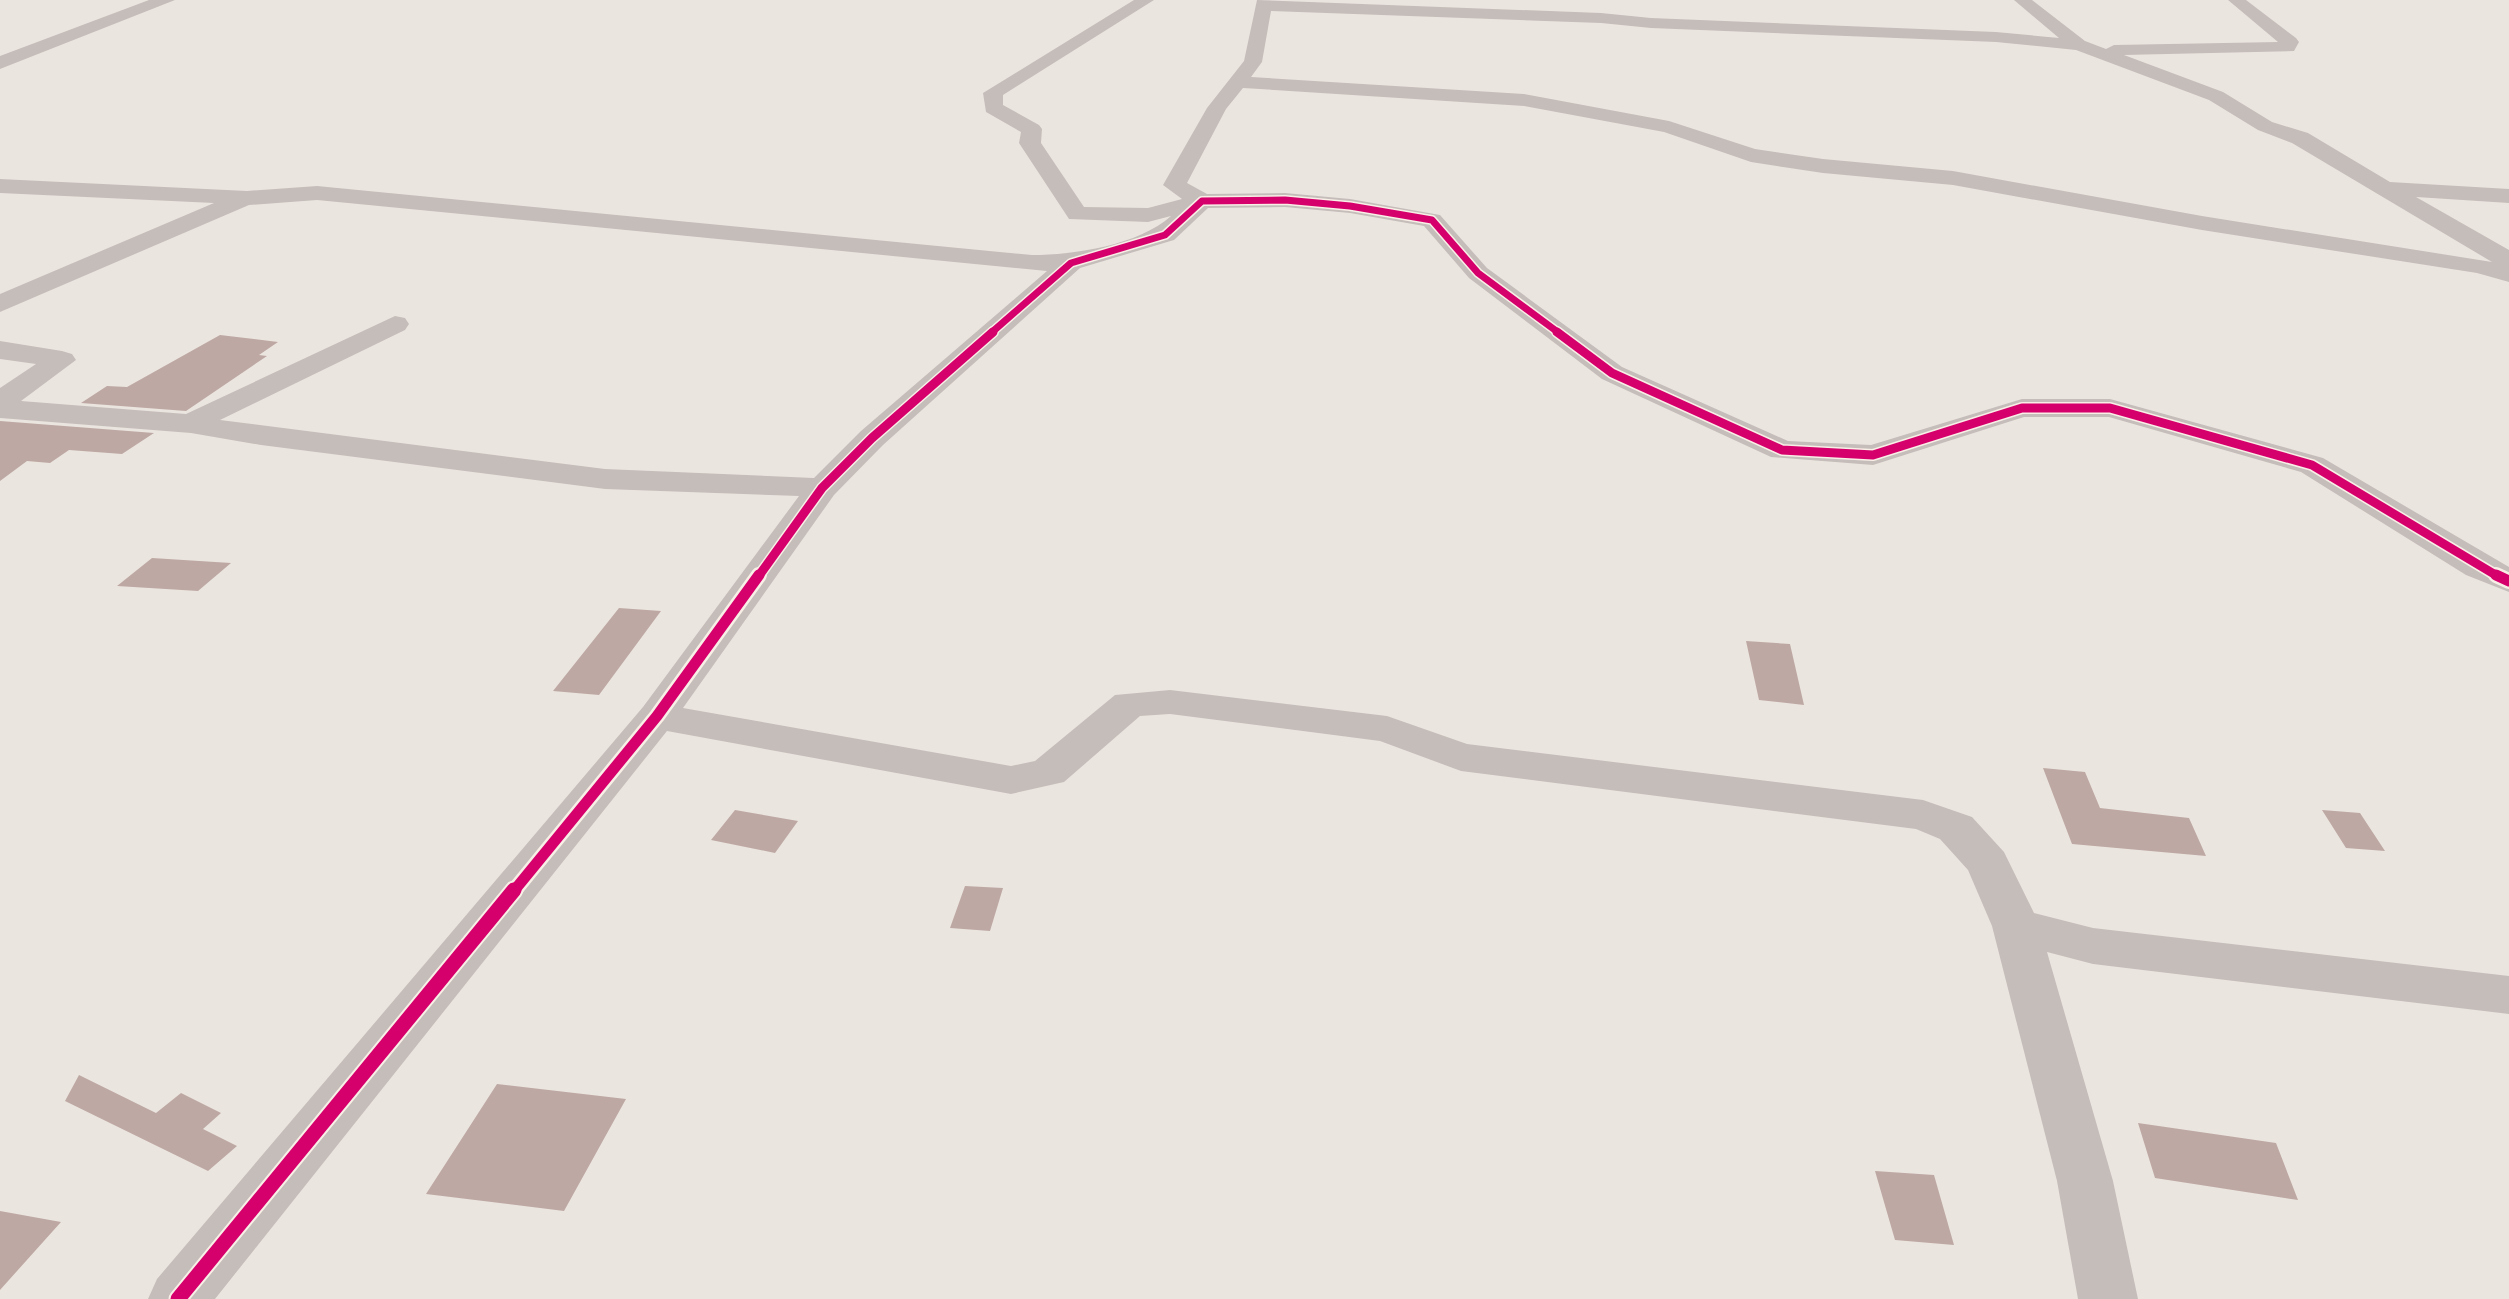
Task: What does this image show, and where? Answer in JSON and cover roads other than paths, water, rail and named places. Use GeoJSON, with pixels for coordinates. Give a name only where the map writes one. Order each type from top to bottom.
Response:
{"type":"FeatureCollection","features":[{"type":"Feature","properties":{"kind":"street"},"geometry":{"type":"LineString","coordinates":[[0,63],[126,12],[167,0]]}},
{"type":"Feature","properties":{"kind":"street"},"geometry":{"type":"LineString","coordinates":[[1146,0],[993,93],[993,108],[1032,129],[1030,143],[1077,214],[1148,215],[1202,201],[1285,200],[1350,206],[1432,220],[1478,273],[1612,373],[1782,450],[1873,455],[2022,408],[2110,408],[2312,465],[2479,567],[2509,581]]}},
{"type":"Feature","properties":{"kind":"street"},"geometry":{"type":"LineString","coordinates":[[2022,0],[2083,48],[2216,96],[2265,126],[2300,138],[2509,261]]}},
{"type":"Feature","properties":{"kind":"street"},"geometry":{"type":"LineString","coordinates":[[1202,201],[1174,185],[1217,108],[1253,62],[1264,3],[1996,37],[2083,48],[2288,47],[2290,41],[2236,0]]}},
{"type":"Feature","properties":{"kind":"street"},"geometry":{"type":"LineString","coordinates":[[1237,82],[1524,100],[1669,127],[1751,155],[1823,166],[1953,178],[2203,223],[2479,266],[2509,274]]}},
{"type":"Feature","properties":{"kind":"street"},"geometry":{"type":"LineString","coordinates":[[0,186],[247,198],[317,193],[1032,263],[1071,263],[1165,235],[1202,201]]}},
{"type":"Feature","properties":{"kind":"street"},"geometry":{"type":"LineString","coordinates":[[2386,188],[2509,196]]}},
{"type":"Feature","properties":{"kind":"street"},"geometry":{"type":"LineString","coordinates":[[0,304],[247,198]]}},
{"type":"Feature","properties":{"kind":"street"},"geometry":{"type":"LineString","coordinates":[[178,1299],[657,716],[822,488],[872,438],[1071,263]]}},
{"type":"Feature","properties":{"kind":"street"},"geometry":{"type":"LineString","coordinates":[[191,424],[224,405],[396,324]]}},
{"type":"Feature","properties":{"kind":"street"},"geometry":{"type":"LineString","coordinates":[[0,350],[62,360],[0,402]]}},
{"type":"Feature","properties":{"kind":"street"},"geometry":{"type":"LineString","coordinates":[[0,409],[191,424],[261,436],[605,479],[712,481],[822,488]]}},
{"type":"Feature","properties":{"kind":"street"},"geometry":{"type":"LineString","coordinates":[[657,716],[1011,780],[1049,772],[1129,705],[1170,702],[1387,729],[1461,757],[1923,815],[1956,828],[1988,863],[2016,926],[2085,1181],[2108,1299]]}},
{"type":"Feature","properties":{"kind":"street"},"geometry":{"type":"LineString","coordinates":[[2016,926],[2093,946],[2509,995]]}}]}
